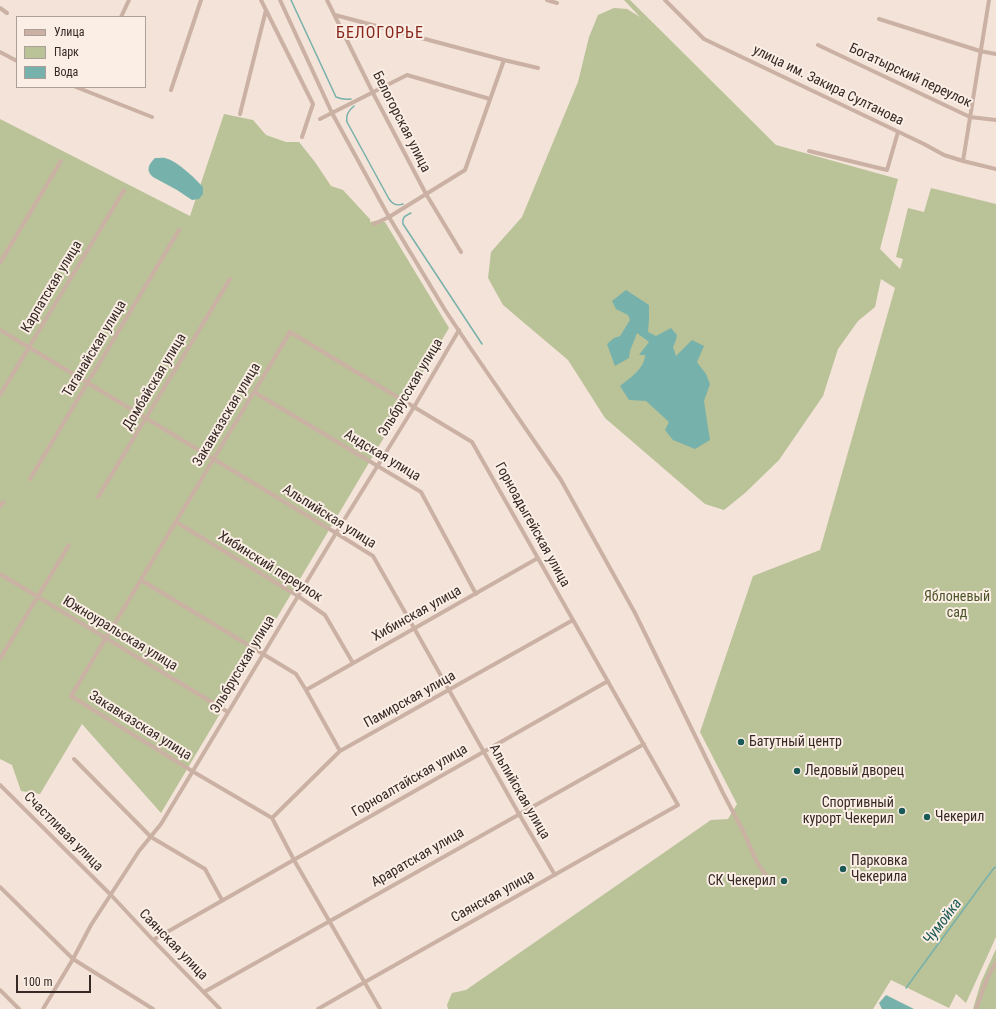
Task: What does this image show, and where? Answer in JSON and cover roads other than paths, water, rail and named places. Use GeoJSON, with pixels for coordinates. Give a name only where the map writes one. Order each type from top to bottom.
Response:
{"type":"FeatureCollection","features":[{"type":"Feature","properties":{"kind":"street"},"geometry":{"type":"LineString","coordinates":[[121,16],[129,0]]}},
{"type":"Feature","properties":{"kind":"street"},"geometry":{"type":"LineString","coordinates":[[171,90],[201,0]]}},
{"type":"Feature","properties":{"kind":"street"},"geometry":{"type":"LineString","coordinates":[[261,0],[313,104],[302,137]]}},
{"type":"Feature","properties":{"kind":"street"},"geometry":{"type":"LineString","coordinates":[[280,0],[332,113],[389,217],[471,349],[561,480],[635,613],[757,862],[768,877]]}},
{"type":"Feature","properties":{"kind":"street","name":"Белогорская улица"},"geometry":{"type":"LineString","coordinates":[[328,0],[373,93],[426,194],[461,252]]}},
{"type":"Feature","properties":{"kind":"street"},"geometry":{"type":"LineString","coordinates":[[547,0],[557,3]]}},
{"type":"Feature","properties":{"kind":"street","name":"улица им. Закира Султанова"},"geometry":{"type":"LineString","coordinates":[[665,0],[704,39],[944,155],[996,169]]}},
{"type":"Feature","properties":{"kind":"street"},"geometry":{"type":"LineString","coordinates":[[963,161],[989,0]]}},
{"type":"Feature","properties":{"kind":"street"},"geometry":{"type":"LineString","coordinates":[[1,10],[7,13]]}},
{"type":"Feature","properties":{"kind":"street"},"geometry":{"type":"LineString","coordinates":[[240,114],[266,10]]}},
{"type":"Feature","properties":{"kind":"street"},"geometry":{"type":"LineString","coordinates":[[335,15],[538,68]]}},
{"type":"Feature","properties":{"kind":"street"},"geometry":{"type":"LineString","coordinates":[[879,19],[980,51],[996,54]]}},
{"type":"Feature","properties":{"kind":"street","name":"Богатырский переулок"},"geometry":{"type":"LineString","coordinates":[[818,45],[970,117],[996,120]]}},
{"type":"Feature","properties":{"kind":"street"},"geometry":{"type":"LineString","coordinates":[[0,52],[16,60]]}},
{"type":"Feature","properties":{"kind":"street"},"geometry":{"type":"LineString","coordinates":[[374,224],[389,217],[465,170],[504,60]]}},
{"type":"Feature","properties":{"kind":"street"},"geometry":{"type":"LineString","coordinates":[[320,119],[407,75],[490,99]]}},
{"type":"Feature","properties":{"kind":"street"},"geometry":{"type":"LineString","coordinates":[[79,88],[152,117]]}},
{"type":"Feature","properties":{"kind":"street"},"geometry":{"type":"LineString","coordinates":[[809,151],[887,170],[898,132]]}},
{"type":"Feature","properties":{"kind":"street"},"geometry":{"type":"LineString","coordinates":[[0,263],[61,161]]}},
{"type":"Feature","properties":{"kind":"street","name":"Карпатская улица"},"geometry":{"type":"LineString","coordinates":[[0,395],[124,190]]}},
{"type":"Feature","properties":{"kind":"street","name":"Таганайская улица"},"geometry":{"type":"LineString","coordinates":[[30,479],[179,230]]}},
{"type":"Feature","properties":{"kind":"street","name":"Домбайская улица"},"geometry":{"type":"LineString","coordinates":[[98,497],[230,279]]}},
{"type":"Feature","properties":{"kind":"street","name":"Альпийская улица"},"geometry":{"type":"LineString","coordinates":[[0,330],[373,556],[555,875]]}},
{"type":"Feature","properties":{"kind":"street","name":"Эльбрусская улица"},"geometry":{"type":"LineString","coordinates":[[43,1009],[73,959],[91,925],[139,851],[161,824],[376,466],[414,407],[459,330]]}},
{"type":"Feature","properties":{"kind":"street","name":"Горноадыгейская улица"},"geometry":{"type":"LineString","coordinates":[[290,332],[472,442],[678,805]]}},
{"type":"Feature","properties":{"kind":"street","name":"Закавказская улица"},"geometry":{"type":"LineString","coordinates":[[272,818],[192,771],[71,696],[290,332]]}},
{"type":"Feature","properties":{"kind":"street","name":"Андская улица"},"geometry":{"type":"LineString","coordinates":[[254,392],[421,492],[476,594]]}},
{"type":"Feature","properties":{"kind":"street","name":"Хибинский переулок"},"geometry":{"type":"LineString","coordinates":[[176,522],[298,596],[325,615],[353,663]]}},
{"type":"Feature","properties":{"kind":"street"},"geometry":{"type":"LineString","coordinates":[[0,658],[69,545]]}},
{"type":"Feature","properties":{"kind":"street","name":"Хибинская улица"},"geometry":{"type":"LineString","coordinates":[[306,690],[538,558]]}},
{"type":"Feature","properties":{"kind":"street","name":"Южноуральская улица"},"geometry":{"type":"LineString","coordinates":[[0,574],[228,712]]}},
{"type":"Feature","properties":{"kind":"street"},"geometry":{"type":"LineString","coordinates":[[141,580],[296,674],[340,751]]}},
{"type":"Feature","properties":{"kind":"street","name":"Памирская улица"},"geometry":{"type":"LineString","coordinates":[[272,818],[340,751],[573,620]]}},
{"type":"Feature","properties":{"kind":"street","name":"Горноалтайская улица"},"geometry":{"type":"LineString","coordinates":[[153,940],[608,681]]}},
{"type":"Feature","properties":{"kind":"street","name":"Араратская улица"},"geometry":{"type":"LineString","coordinates":[[204,992],[644,744]]}},
{"type":"Feature","properties":{"kind":"street"},"geometry":{"type":"LineString","coordinates":[[74,759],[151,837],[205,868],[222,900]]}},
{"type":"Feature","properties":{"kind":"street","name":"Счастливая улица"},"geometry":{"type":"LineString","coordinates":[[0,785],[111,895]]}},
{"type":"Feature","properties":{"kind":"street","name":"Саянская улица"},"geometry":{"type":"LineString","coordinates":[[318,1009],[678,805]]}},
{"type":"Feature","properties":{"kind":"street"},"geometry":{"type":"LineString","coordinates":[[272,818],[294,860],[380,1009]]}},
{"type":"Feature","properties":{"kind":"street"},"geometry":{"type":"LineString","coordinates":[[0,887],[73,959],[153,1009]]}},
{"type":"Feature","properties":{"kind":"street","name":"Саянская улица"},"geometry":{"type":"LineString","coordinates":[[111,895],[220,1009]]}},
{"type":"Feature","properties":{"kind":"street"},"geometry":{"type":"LineString","coordinates":[[976,1009],[986,980],[996,963]]}},
{"type":"Feature","properties":{"kind":"street"},"geometry":{"type":"LineString","coordinates":[[0,990],[19,1009]]}},
{"type":"Feature","properties":{"kind":"water"},"geometry":{"type":"Polygon","coordinates":[[[155,158],[165,158],[172,161],[191,175],[203,187],[203,194],[199,199],[192,200],[153,177],[149,172],[149,167],[155,158]]]}},
{"type":"Feature","properties":{"kind":"water"},"geometry":{"type":"Polygon","coordinates":[[[626,290],[649,305],[648,332],[656,336],[671,328],[677,335],[673,347],[676,356],[692,340],[704,346],[697,362],[706,374],[710,384],[704,401],[710,440],[695,449],[673,440],[665,430],[669,422],[646,401],[629,400],[620,386],[640,368],[645,355],[639,355],[649,342],[637,333],[629,358],[615,366],[607,344],[614,338],[620,336],[630,320],[628,315],[616,309],[612,301],[626,290]]]}},
{"type":"Feature","properties":{"kind":"water"},"geometry":{"type":"Polygon","coordinates":[[[886,995],[914,1009],[882,1009],[879,1003],[886,995]]]}},
{"type":"Feature","properties":{"kind":"waterway"},"geometry":{"type":"LineString","coordinates":[[291,0],[336,97],[351,99]]}},
{"type":"Feature","properties":{"kind":"waterway"},"geometry":{"type":"LineString","coordinates":[[354,106],[348,113],[347,122],[389,199],[392,203],[399,205],[403,204]]}},
{"type":"Feature","properties":{"kind":"waterway"},"geometry":{"type":"LineString","coordinates":[[411,213],[404,217],[403,224],[482,344]]}},
{"type":"Feature","properties":{"kind":"waterway","name":"Чумойка"},"geometry":{"type":"LineString","coordinates":[[906,988],[996,867]]}},
{"type":"Feature","properties":{"kind":"place","name":"Батутный центр"},"geometry":{"type":"Point","coordinates":[741,742]}},
{"type":"Feature","properties":{"kind":"place","name":"Ледовый дворец"},"geometry":{"type":"Point","coordinates":[797,771]}},
{"type":"Feature","properties":{"kind":"place","name":"Спортивный курорт Чекерил"},"geometry":{"type":"Point","coordinates":[902,811]}},
{"type":"Feature","properties":{"kind":"place","name":"Чекерил"},"geometry":{"type":"Point","coordinates":[927,817]}},
{"type":"Feature","properties":{"kind":"place","name":"Парковка Чекерила"},"geometry":{"type":"Point","coordinates":[843,869]}},
{"type":"Feature","properties":{"kind":"place","name":"СК Чекерил"},"geometry":{"type":"Point","coordinates":[784,881]}},
{"type":"Feature","properties":{"kind":"district","name":"БЕЛОГОРЬЕ"},"geometry":{"type":"Point","coordinates":[380,34]}},
{"type":"Feature","properties":{"kind":"park label","name":"Яблоневый сад"},"geometry":{"type":"Point","coordinates":[957,606]}}]}
